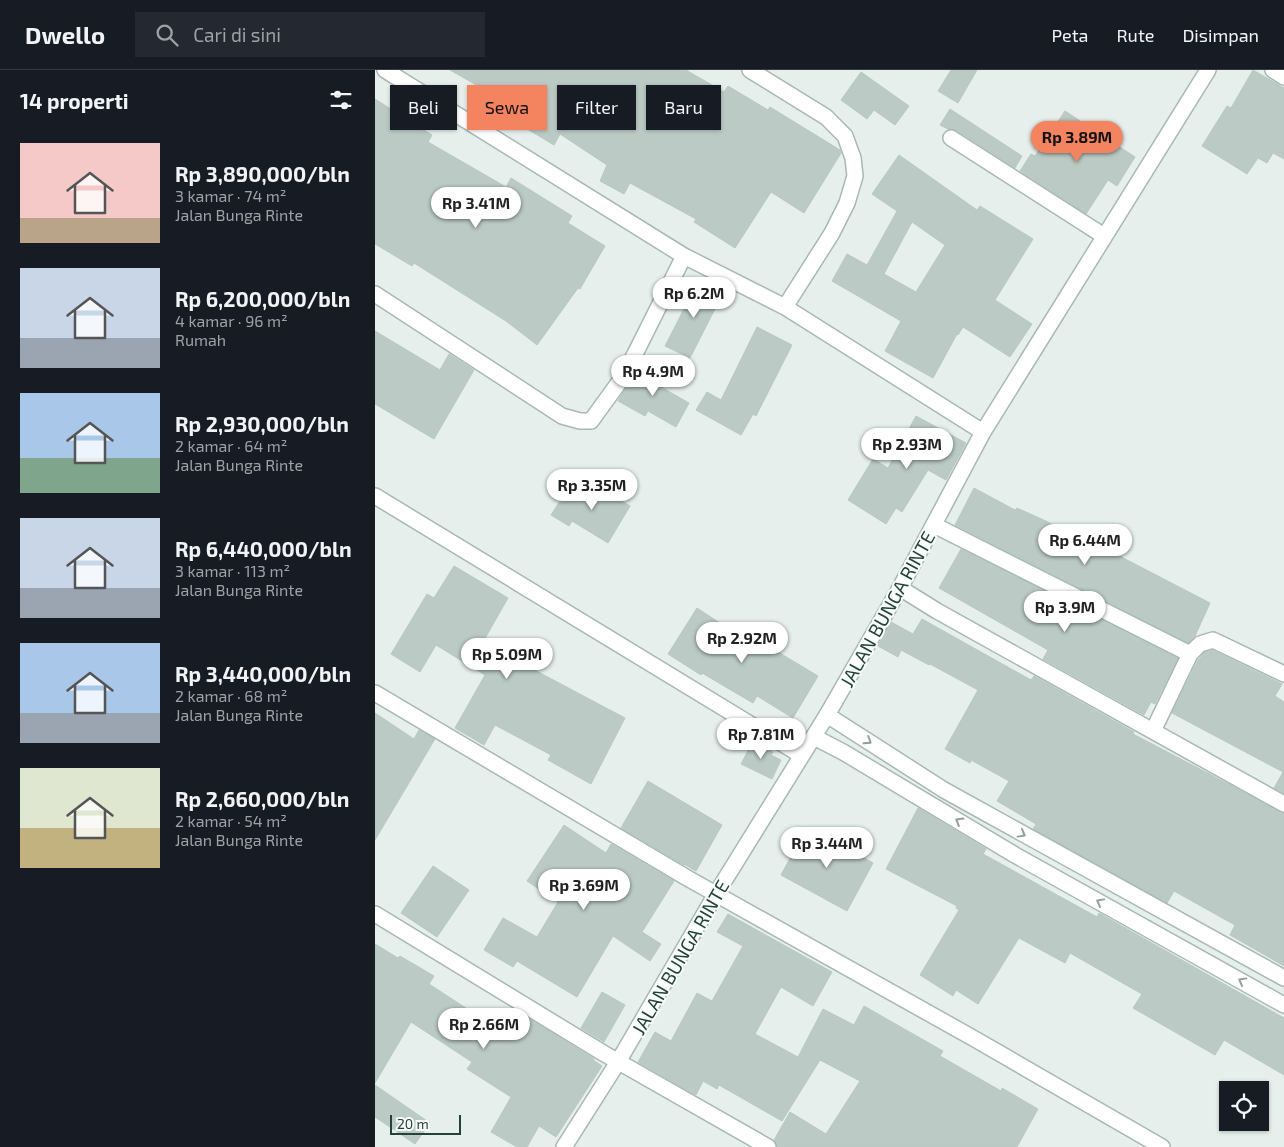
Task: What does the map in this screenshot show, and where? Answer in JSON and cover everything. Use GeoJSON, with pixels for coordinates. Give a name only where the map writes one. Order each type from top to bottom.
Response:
{"type":"FeatureCollection","features":[{"type":"Feature","properties":{"kind":"street"},"geometry":{"type":"LineString","coordinates":[[385,70],[684,256],[785,307],[983,432]]}},
{"type":"Feature","properties":{"kind":"street"},"geometry":{"type":"LineString","coordinates":[[750,70],[825,117],[845,136],[853,158],[855,176],[847,203],[832,233],[785,307]]}},
{"type":"Feature","properties":{"kind":"street","name":"JALAN BUNGA RINTE"},"geometry":{"type":"LineString","coordinates":[[564,1147],[618,1062],[716,894],[827,715],[900,588],[983,432],[1208,70]]}},
{"type":"Feature","properties":{"kind":"street"},"geometry":{"type":"LineString","coordinates":[[1273,70],[1284,77]]}},
{"type":"Feature","properties":{"kind":"street"},"geometry":{"type":"LineString","coordinates":[[951,138],[1104,236]]}},
{"type":"Feature","properties":{"kind":"street"},"geometry":{"type":"LineString","coordinates":[[375,294],[562,416],[580,421],[591,421],[620,381],[684,256]]}},
{"type":"Feature","properties":{"kind":"street"},"geometry":{"type":"LineString","coordinates":[[375,496],[801,755]]}},
{"type":"Feature","properties":{"kind":"street"},"geometry":{"type":"LineString","coordinates":[[934,525],[1191,654]]}},
{"type":"Feature","properties":{"kind":"street"},"geometry":{"type":"LineString","coordinates":[[900,588],[937,611],[1284,804]]}},
{"type":"Feature","properties":{"kind":"street"},"geometry":{"type":"LineString","coordinates":[[1153,731],[1191,654],[1200,644],[1213,640],[1227,645],[1284,674]]}},
{"type":"Feature","properties":{"kind":"street"},"geometry":{"type":"LineString","coordinates":[[375,694],[716,894],[1162,1147]]}},
{"type":"Feature","properties":{"kind":"street"},"geometry":{"type":"LineString","coordinates":[[827,715],[944,790],[1284,978]]}},
{"type":"Feature","properties":{"kind":"street"},"geometry":{"type":"LineString","coordinates":[[814,737],[843,752],[1015,855],[1284,1005]]}},
{"type":"Feature","properties":{"kind":"street"},"geometry":{"type":"LineString","coordinates":[[375,914],[618,1062],[768,1147]]}},
{"type":"Feature","properties":{"kind":"street"},"geometry":{"type":"LineString","coordinates":[[1169,940],[1180,921]]}},
{"type":"Feature","properties":{"kind":"building"},"geometry":{"type":"Polygon","coordinates":[[[450,70],[686,70],[712,85],[646,85],[646,130],[721,130],[721,90],[724,92],[728,86],[768,110],[770,107],[840,150],[841,153],[804,213],[771,192],[735,248],[694,222],[696,219],[630,183],[624,194],[600,181],[607,165],[560,134],[554,145],[529,130],[547,130],[547,85],[476,85],[450,70]]]}},
{"type":"Feature","properties":{"kind":"building"},"geometry":{"type":"Polygon","coordinates":[[[951,70],[977,70],[958,103],[938,91],[951,70]]]}},
{"type":"Feature","properties":{"kind":"building"},"geometry":{"type":"Polygon","coordinates":[[[1253,70],[1284,88],[1284,159],[1273,153],[1267,163],[1258,158],[1247,174],[1202,146],[1227,106],[1231,108],[1253,70]]]}},
{"type":"Feature","properties":{"kind":"building"},"geometry":{"type":"Polygon","coordinates":[[[861,72],[909,106],[895,125],[874,110],[867,119],[841,100],[861,72]]]}},
{"type":"Feature","properties":{"kind":"building"},"geometry":{"type":"Polygon","coordinates":[[[375,99],[390,108],[390,130],[424,130],[432,135],[428,142],[506,187],[511,178],[572,216],[568,223],[605,246],[580,289],[578,288],[537,345],[506,321],[414,263],[412,266],[375,244],[375,99]]]}},
{"type":"Feature","properties":{"kind":"building"},"geometry":{"type":"Polygon","coordinates":[[[950,109],[1022,156],[1015,168],[956,130],[940,125],[950,109]]]}},
{"type":"Feature","properties":{"kind":"building"},"geometry":{"type":"Polygon","coordinates":[[[1065,111],[1135,157],[1117,186],[1108,180],[1086,214],[1020,171],[1031,154],[1035,156],[1065,111]]]}},
{"type":"Feature","properties":{"kind":"building"},"geometry":{"type":"Polygon","coordinates":[[[899,155],[977,210],[980,206],[1033,239],[995,300],[1032,324],[1010,357],[963,327],[957,334],[933,378],[885,351],[901,321],[832,281],[847,254],[867,265],[897,211],[872,194],[899,155]],[[912,222],[884,274],[916,292],[945,245],[912,222]]]}},
{"type":"Feature","properties":{"kind":"building"},"geometry":{"type":"Polygon","coordinates":[[[699,280],[723,293],[690,358],[665,346],[699,280]]]}},
{"type":"Feature","properties":{"kind":"building"},"geometry":{"type":"Polygon","coordinates":[[[757,327],[792,345],[756,416],[753,414],[741,435],[696,410],[707,392],[721,400],[757,327]]]}},
{"type":"Feature","properties":{"kind":"building"},"geometry":{"type":"Polygon","coordinates":[[[375,331],[440,370],[449,354],[474,370],[434,439],[375,404],[375,331]]]}},
{"type":"Feature","properties":{"kind":"building"},"geometry":{"type":"Polygon","coordinates":[[[640,364],[665,378],[661,387],[689,403],[676,427],[648,411],[645,416],[618,401],[640,364]]]}},
{"type":"Feature","properties":{"kind":"building"},"geometry":{"type":"Polygon","coordinates":[[[916,416],[966,443],[946,480],[928,470],[902,512],[896,508],[886,524],[848,500],[873,459],[888,468],[916,416]]]}},
{"type":"Feature","properties":{"kind":"building"},"geometry":{"type":"Polygon","coordinates":[[[571,484],[591,496],[597,486],[630,506],[608,543],[572,521],[569,526],[551,515],[571,484]]]}},
{"type":"Feature","properties":{"kind":"building"},"geometry":{"type":"Polygon","coordinates":[[[974,488],[1015,510],[1017,508],[1046,521],[1078,539],[1079,535],[1210,603],[1195,636],[1188,643],[955,525],[974,488]]]}},
{"type":"Feature","properties":{"kind":"building"},"geometry":{"type":"Polygon","coordinates":[[[961,549],[1178,658],[1155,704],[1151,702],[1144,715],[1043,659],[1048,650],[939,588],[961,549]]]}},
{"type":"Feature","properties":{"kind":"building"},"geometry":{"type":"Polygon","coordinates":[[[454,566],[508,598],[484,640],[542,674],[625,718],[591,784],[548,760],[551,755],[495,725],[484,745],[455,728],[485,675],[436,645],[420,672],[391,654],[427,594],[434,598],[454,566]]]}},
{"type":"Feature","properties":{"kind":"building"},"geometry":{"type":"Polygon","coordinates":[[[697,608],[735,633],[738,628],[818,676],[793,718],[757,696],[753,703],[702,673],[701,675],[668,654],[697,608]]]}},
{"type":"Feature","properties":{"kind":"building"},"geometry":{"type":"Polygon","coordinates":[[[922,619],[1031,680],[1034,676],[1134,732],[1133,734],[1284,813],[1284,966],[1230,935],[1235,925],[1174,891],[1167,903],[1033,829],[1036,824],[997,801],[1009,781],[971,760],[970,763],[945,749],[978,690],[901,650],[898,657],[878,646],[891,622],[913,634],[922,619]]]}},
{"type":"Feature","properties":{"kind":"building"},"geometry":{"type":"Polygon","coordinates":[[[1212,650],[1282,684],[1275,696],[1284,702],[1284,793],[1274,788],[1283,772],[1172,713],[1198,660],[1205,652],[1212,650]]]}},
{"type":"Feature","properties":{"kind":"building"},"geometry":{"type":"Polygon","coordinates":[[[375,713],[414,739],[419,730],[435,739],[375,840],[375,713]]]}},
{"type":"Feature","properties":{"kind":"building"},"geometry":{"type":"Polygon","coordinates":[[[753,741],[773,752],[771,755],[781,760],[772,779],[741,764],[753,741]]]}},
{"type":"Feature","properties":{"kind":"building"},"geometry":{"type":"Polygon","coordinates":[[[648,781],[722,825],[696,871],[621,828],[648,781]]]}},
{"type":"Feature","properties":{"kind":"building"},"geometry":{"type":"Polygon","coordinates":[[[918,808],[986,849],[983,854],[1097,917],[1099,913],[1284,1018],[1284,1075],[1224,1040],[1215,1055],[1133,1008],[1142,994],[1070,953],[1065,963],[1019,938],[978,1004],[956,990],[953,996],[920,975],[959,910],[956,908],[957,906],[886,869],[918,808]]]}},
{"type":"Feature","properties":{"kind":"building"},"geometry":{"type":"Polygon","coordinates":[[[564,825],[606,853],[611,844],[674,881],[642,932],[661,944],[650,961],[613,936],[577,997],[517,961],[513,967],[484,950],[503,918],[537,937],[558,902],[527,881],[564,825]]]}},
{"type":"Feature","properties":{"kind":"building"},"geometry":{"type":"Polygon","coordinates":[[[807,827],[873,863],[847,911],[781,875],[807,827]]]}},
{"type":"Feature","properties":{"kind":"building"},"geometry":{"type":"Polygon","coordinates":[[[433,866],[469,890],[437,937],[401,913],[433,866]]]}},
{"type":"Feature","properties":{"kind":"building"},"geometry":{"type":"Polygon","coordinates":[[[728,914],[832,972],[813,1006],[781,987],[755,1034],[798,1057],[823,1009],[854,1025],[864,1006],[943,1051],[940,1056],[1001,1091],[1002,1088],[1038,1109],[1017,1147],[777,1147],[774,1140],[790,1112],[826,1134],[860,1081],[820,1060],[782,1121],[719,1085],[717,1089],[703,1081],[696,1095],[638,1062],[655,1032],[671,1041],[697,993],[712,1001],[743,946],[717,932],[728,914]]]}},
{"type":"Feature","properties":{"kind":"building"},"geometry":{"type":"Polygon","coordinates":[[[375,944],[434,976],[429,984],[492,1025],[498,1015],[521,1029],[528,1018],[594,1059],[602,1066],[556,1137],[539,1126],[527,1147],[517,1147],[491,1132],[511,1097],[467,1069],[472,1062],[411,1022],[375,1083],[375,944]]]}},
{"type":"Feature","properties":{"kind":"building"},"geometry":{"type":"Polygon","coordinates":[[[602,992],[625,1005],[604,1042],[581,1028],[602,992]]]}},
{"type":"Feature","properties":{"kind":"building"},"geometry":{"type":"Polygon","coordinates":[[[375,1085],[430,1123],[415,1144],[375,1117],[375,1085]]]}}]}
